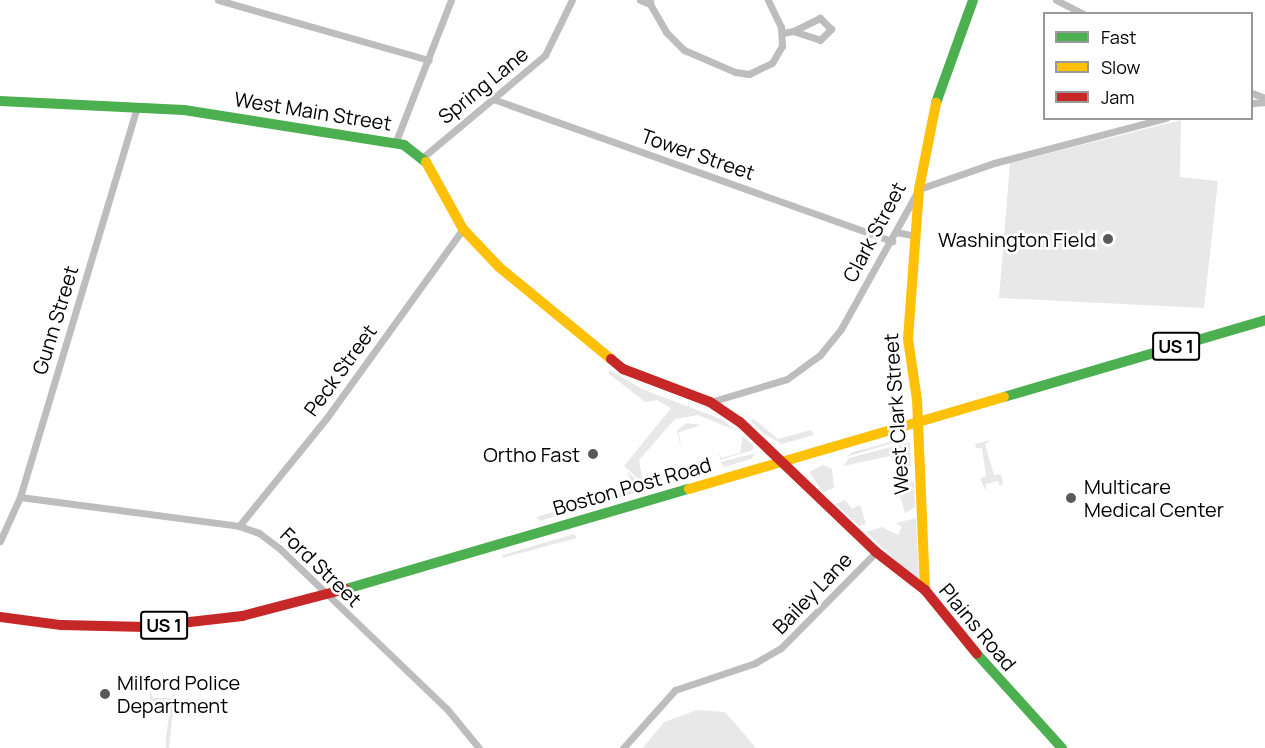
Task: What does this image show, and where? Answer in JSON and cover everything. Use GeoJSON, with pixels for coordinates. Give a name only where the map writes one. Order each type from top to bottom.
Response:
{"type":"FeatureCollection","features":[{"type":"Feature","properties":{"kind":"main road","name":"Clark Street"},"geometry":{"type":"LineString","coordinates":[[919,189],[937,96],[973,0]]}},
{"type":"Feature","properties":{"kind":"main road","name":"West Main Street"},"geometry":{"type":"LineString","coordinates":[[0,101],[137,106],[396,141],[422,158],[463,229],[528,294],[623,369],[710,402],[740,422],[783,461]]}},
{"type":"Feature","properties":{"kind":"main road","name":"West Clark Street"},"geometry":{"type":"LineString","coordinates":[[919,189],[908,325],[925,590]]}},
{"type":"Feature","properties":{"kind":"main road","name":"Boston Post Road"},"geometry":{"type":"LineString","coordinates":[[0,617],[61,625],[146,627],[242,615],[326,595],[915,420],[1265,320]]}},
{"type":"Feature","properties":{"kind":"main road","name":"Plains Road"},"geometry":{"type":"LineString","coordinates":[[783,461],[876,552],[925,590],[991,671],[1062,748]]}},
{"type":"Feature","properties":{"kind":"street"},"geometry":{"type":"LineString","coordinates":[[218,0],[429,60]]}},
{"type":"Feature","properties":{"kind":"street"},"geometry":{"type":"LineString","coordinates":[[396,141],[451,0]]}},
{"type":"Feature","properties":{"kind":"street","name":"Spring Lane"},"geometry":{"type":"LineString","coordinates":[[422,158],[545,55],[572,0]]}},
{"type":"Feature","properties":{"kind":"street"},"geometry":{"type":"LineString","coordinates":[[640,0],[650,2],[677,45],[740,74],[759,72],[772,63],[780,50],[783,33],[768,0]]}},
{"type":"Feature","properties":{"kind":"street"},"geometry":{"type":"LineString","coordinates":[[1056,0],[1079,12]]}},
{"type":"Feature","properties":{"kind":"street"},"geometry":{"type":"LineString","coordinates":[[783,33],[793,31],[820,18],[831,29],[820,40],[793,31]]}},
{"type":"Feature","properties":{"kind":"street","name":"Tower Street"},"geometry":{"type":"LineString","coordinates":[[493,99],[892,241]]}},
{"type":"Feature","properties":{"kind":"street","name":"Gunn Street"},"geometry":{"type":"LineString","coordinates":[[0,541],[20,497],[137,106]]}},
{"type":"Feature","properties":{"kind":"street"},"geometry":{"type":"LineString","coordinates":[[919,189],[1003,161],[1158,120]]}},
{"type":"Feature","properties":{"kind":"street","name":"Clark Street"},"geometry":{"type":"LineString","coordinates":[[710,402],[787,379],[813,362],[841,329],[919,189]]}},
{"type":"Feature","properties":{"kind":"street","name":"Peck Street"},"geometry":{"type":"LineString","coordinates":[[239,526],[328,416],[463,229]]}},
{"type":"Feature","properties":{"kind":"street"},"geometry":{"type":"LineString","coordinates":[[896,232],[916,236]]}},
{"type":"Feature","properties":{"kind":"street","name":"Ford Street"},"geometry":{"type":"LineString","coordinates":[[20,497],[239,526],[273,542],[453,714],[479,748]]}},
{"type":"Feature","properties":{"kind":"street","name":"Bailey Lane"},"geometry":{"type":"LineString","coordinates":[[623,748],[675,690],[755,663],[781,648],[876,552]]}},
{"type":"Feature","properties":{"kind":"shaded area","name":"Washington Field"},"geometry":{"type":"Polygon","coordinates":[[[1181,120],[1180,177],[1218,181],[1204,308],[999,298],[1010,163],[1181,120]]]}},
{"type":"Feature","properties":{"kind":"shaded area"},"geometry":{"type":"Polygon","coordinates":[[[610,370],[642,389],[721,419],[737,431],[698,415],[675,419],[639,460],[643,483],[624,466],[671,408],[657,400],[645,402],[608,373],[610,370]]]}},
{"type":"Feature","properties":{"kind":"shaded area"},"geometry":{"type":"Polygon","coordinates":[[[754,419],[778,439],[811,430],[814,435],[782,444],[764,434],[750,421],[754,419]]]}},
{"type":"Feature","properties":{"kind":"shaded area"},"geometry":{"type":"Polygon","coordinates":[[[687,423],[701,425],[679,432],[681,448],[677,430],[687,423]]]}},
{"type":"Feature","properties":{"kind":"shaded area"},"geometry":{"type":"Polygon","coordinates":[[[743,436],[754,446],[753,450],[720,460],[719,452],[721,458],[740,453],[743,436]]]}},
{"type":"Feature","properties":{"kind":"shaded area"},"geometry":{"type":"Polygon","coordinates":[[[908,437],[907,439],[846,457],[853,452],[908,437]]]}},
{"type":"Feature","properties":{"kind":"shaded area"},"geometry":{"type":"Polygon","coordinates":[[[991,440],[985,444],[994,475],[1001,474],[1003,484],[1000,486],[998,481],[986,484],[986,491],[980,479],[986,476],[982,448],[976,448],[975,444],[991,440]]]}},
{"type":"Feature","properties":{"kind":"shaded area"},"geometry":{"type":"Polygon","coordinates":[[[910,442],[911,467],[903,467],[890,456],[843,466],[849,458],[910,442]]]}},
{"type":"Feature","properties":{"kind":"shaded area"},"geometry":{"type":"Polygon","coordinates":[[[756,453],[751,459],[724,467],[721,462],[756,453]]]}},
{"type":"Feature","properties":{"kind":"shaded area"},"geometry":{"type":"Polygon","coordinates":[[[823,465],[832,469],[834,488],[823,492],[809,472],[823,465]]]}},
{"type":"Feature","properties":{"kind":"shaded area"},"geometry":{"type":"Polygon","coordinates":[[[627,471],[641,484],[538,514],[633,486],[627,471]]]}},
{"type":"Feature","properties":{"kind":"shaded area"},"geometry":{"type":"Polygon","coordinates":[[[914,482],[915,507],[905,513],[900,496],[891,499],[907,492],[905,483],[914,482]]]}},
{"type":"Feature","properties":{"kind":"shaded area"},"geometry":{"type":"Polygon","coordinates":[[[653,483],[652,488],[540,521],[536,517],[653,483]]]}},
{"type":"Feature","properties":{"kind":"shaded area"},"geometry":{"type":"Polygon","coordinates":[[[845,500],[852,509],[860,505],[866,524],[859,526],[836,504],[845,500]]]}},
{"type":"Feature","properties":{"kind":"shaded area"},"geometry":{"type":"Polygon","coordinates":[[[916,518],[919,576],[916,579],[864,534],[902,566],[866,532],[882,527],[898,535],[902,527],[896,523],[916,518]]]}},
{"type":"Feature","properties":{"kind":"shaded area"},"geometry":{"type":"Polygon","coordinates":[[[574,534],[577,538],[502,558],[503,555],[574,534]]]}},
{"type":"Feature","properties":{"kind":"shaded area"},"geometry":{"type":"Polygon","coordinates":[[[150,690],[153,698],[171,698],[175,692],[169,748],[166,748],[166,737],[171,702],[153,701],[150,708],[150,690]]]}},
{"type":"Feature","properties":{"kind":"shaded area"},"geometry":{"type":"Polygon","coordinates":[[[697,710],[725,712],[756,748],[643,748],[664,722],[697,710]]]}},
{"type":"Feature","properties":{"kind":"traffic: fast"},"geometry":{"type":"LineString","coordinates":[[936,103],[973,0]]}},
{"type":"Feature","properties":{"kind":"traffic: fast"},"geometry":{"type":"LineString","coordinates":[[0,101],[184,110],[404,145],[426,162]]}},
{"type":"Feature","properties":{"kind":"traffic: fast"},"geometry":{"type":"LineString","coordinates":[[1004,397],[1265,320]]}},
{"type":"Feature","properties":{"kind":"traffic: fast"},"geometry":{"type":"LineString","coordinates":[[346,589],[689,489]]}},
{"type":"Feature","properties":{"kind":"traffic: fast"},"geometry":{"type":"LineString","coordinates":[[977,654],[1062,748]]}},
{"type":"Feature","properties":{"kind":"traffic: slow"},"geometry":{"type":"LineString","coordinates":[[925,590],[917,400],[908,339],[919,189],[936,103]]}},
{"type":"Feature","properties":{"kind":"traffic: slow"},"geometry":{"type":"LineString","coordinates":[[426,162],[463,229],[499,267],[611,359]]}},
{"type":"Feature","properties":{"kind":"traffic: slow"},"geometry":{"type":"LineString","coordinates":[[689,489],[1004,397]]}},
{"type":"Feature","properties":{"kind":"traffic: jam"},"geometry":{"type":"LineString","coordinates":[[611,359],[623,369],[710,402],[740,422],[876,552],[925,590],[977,654]]}},
{"type":"Feature","properties":{"kind":"traffic: jam"},"geometry":{"type":"LineString","coordinates":[[0,617],[61,625],[146,627],[242,616],[346,589]]}},
{"type":"Feature","properties":{"kind":"place","name":"Washington Field"},"geometry":{"type":"Point","coordinates":[1108,239]}},
{"type":"Feature","properties":{"kind":"place","name":"Ortho Fast"},"geometry":{"type":"Point","coordinates":[593,454]}},
{"type":"Feature","properties":{"kind":"place","name":"Multicare Medical Center"},"geometry":{"type":"Point","coordinates":[1071,498]}},
{"type":"Feature","properties":{"kind":"place","name":"Milford Police Department"},"geometry":{"type":"Point","coordinates":[105,694]}}]}
